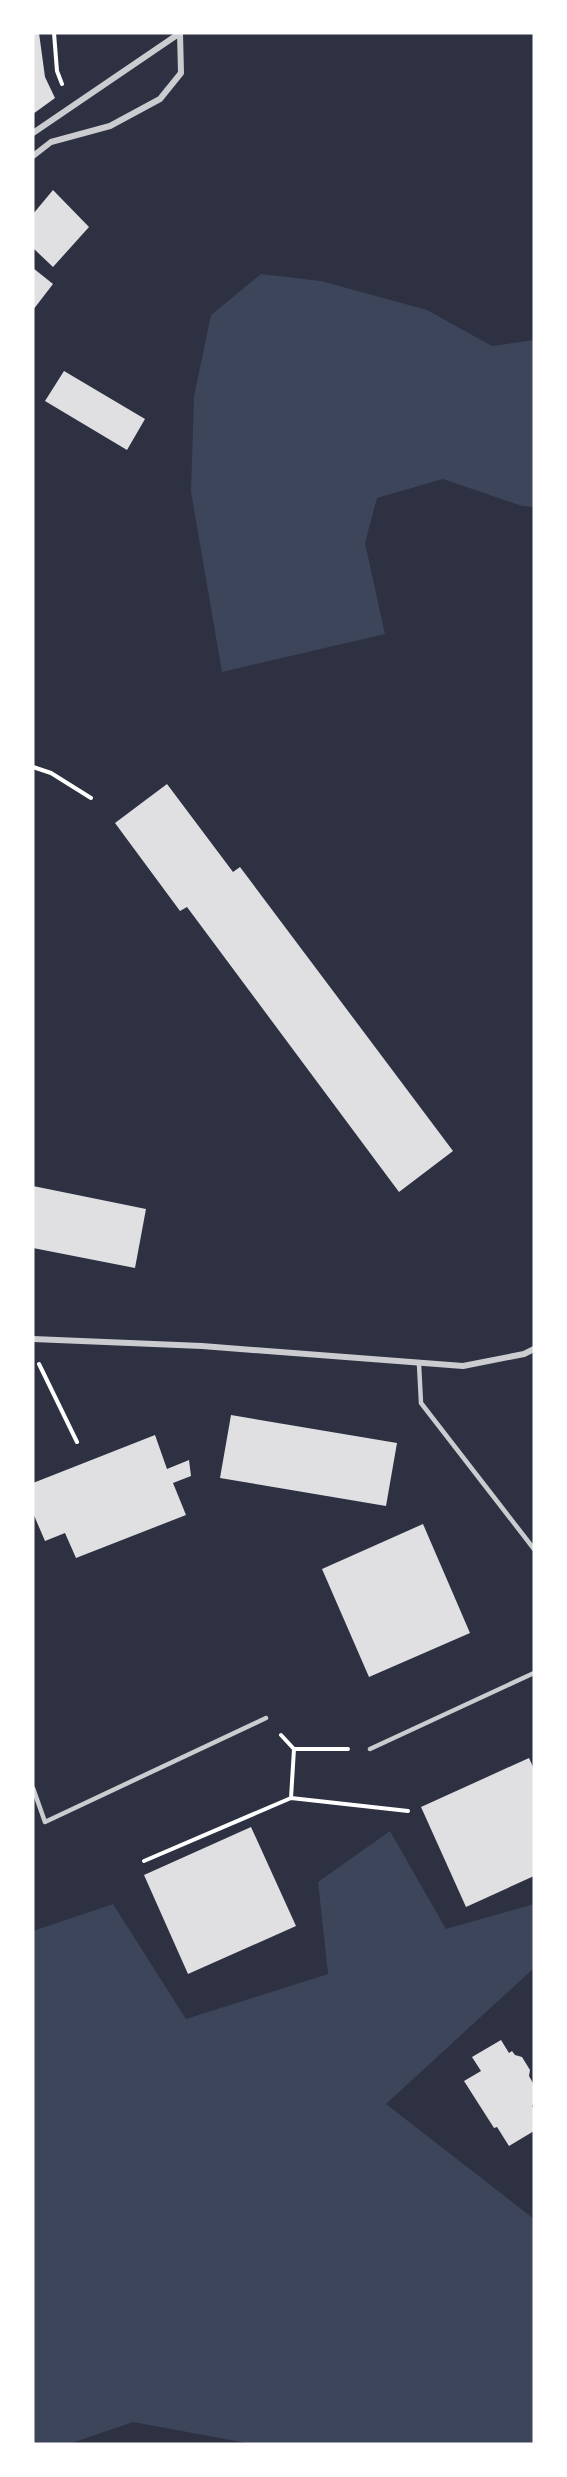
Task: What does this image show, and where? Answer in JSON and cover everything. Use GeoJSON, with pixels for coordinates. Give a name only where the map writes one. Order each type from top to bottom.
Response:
{"type":"FeatureCollection","features":[{"type":"Feature","properties":{"kind":"street"},"geometry":{"type":"LineString","coordinates":[[33,133],[180,33]]}},
{"type":"Feature","properties":{"kind":"street"},"geometry":{"type":"LineString","coordinates":[[33,156],[51,142],[110,126],[160,99],[181,73],[180,33]]}},
{"type":"Feature","properties":{"kind":"street"},"geometry":{"type":"LineString","coordinates":[[33,1339],[202,1346],[463,1366],[524,1354],[534,1349]]}},
{"type":"Feature","properties":{"kind":"lane"},"geometry":{"type":"LineString","coordinates":[[419,1364],[421,1403],[534,1549]]}},
{"type":"Feature","properties":{"kind":"lane"},"geometry":{"type":"LineString","coordinates":[[370,1749],[534,1673]]}},
{"type":"Feature","properties":{"kind":"lane"},"geometry":{"type":"LineString","coordinates":[[33,1788],[45,1822],[266,1719]]}},
{"type":"Feature","properties":{"kind":"path"},"geometry":{"type":"LineString","coordinates":[[54,33],[57,71],[71,107]]}},
{"type":"Feature","properties":{"kind":"path"},"geometry":{"type":"LineString","coordinates":[[33,767],[51,773],[91,798]]}},
{"type":"Feature","properties":{"kind":"path"},"geometry":{"type":"LineString","coordinates":[[38,1362],[77,1442]]}},
{"type":"Feature","properties":{"kind":"path"},"geometry":{"type":"LineString","coordinates":[[266,1719],[294,1749],[291,1798]]}},
{"type":"Feature","properties":{"kind":"path"},"geometry":{"type":"LineString","coordinates":[[294,1749],[370,1749]]}},
{"type":"Feature","properties":{"kind":"path"},"geometry":{"type":"LineString","coordinates":[[144,1861],[291,1798],[408,1811]]}},
{"type":"Feature","properties":{"kind":"shaded area"},"geometry":{"type":"Polygon","coordinates":[[[261,274],[321,281],[427,310],[492,346],[534,340],[534,507],[522,506],[443,479],[377,498],[365,543],[385,634],[222,672],[191,492],[194,396],[211,315],[261,274]]]}},
{"type":"Feature","properties":{"kind":"shaded area"},"geometry":{"type":"Polygon","coordinates":[[[390,1831],[446,1929],[534,1904],[534,1968],[386,2104],[534,2219],[534,2444],[252,2444],[133,2422],[69,2444],[33,2444],[33,1931],[113,1904],[186,2019],[328,1974],[318,1882],[390,1831]]]}},
{"type":"Feature","properties":{"kind":"building"},"geometry":{"type":"Polygon","coordinates":[[[33,33],[39,33],[45,77],[55,98],[33,114],[33,33]]]}},
{"type":"Feature","properties":{"kind":"building"},"geometry":{"type":"Polygon","coordinates":[[[53,190],[89,227],[53,267],[33,248],[33,214],[53,190]]]}},
{"type":"Feature","properties":{"kind":"building"},"geometry":{"type":"Polygon","coordinates":[[[33,268],[53,284],[33,310],[33,268]]]}},
{"type":"Feature","properties":{"kind":"building"},"geometry":{"type":"Polygon","coordinates":[[[64,371],[145,419],[127,450],[45,401],[64,371]]]}},
{"type":"Feature","properties":{"kind":"building"},"geometry":{"type":"Polygon","coordinates":[[[167,784],[233,872],[240,867],[453,1151],[399,1192],[187,907],[180,911],[115,823],[167,784]]]}},
{"type":"Feature","properties":{"kind":"building"},"geometry":{"type":"Polygon","coordinates":[[[33,1186],[146,1209],[135,1268],[33,1248],[33,1186]]]}},
{"type":"Feature","properties":{"kind":"building"},"geometry":{"type":"Polygon","coordinates":[[[231,1415],[397,1443],[386,1506],[220,1478],[231,1415]]]}},
{"type":"Feature","properties":{"kind":"building"},"geometry":{"type":"Polygon","coordinates":[[[155,1435],[167,1469],[189,1460],[191,1476],[173,1483],[186,1515],[76,1558],[65,1533],[45,1541],[33,1513],[33,1483],[155,1435]]]}},
{"type":"Feature","properties":{"kind":"building"},"geometry":{"type":"Polygon","coordinates":[[[423,1524],[470,1633],[369,1677],[322,1569],[423,1524]]]}},
{"type":"Feature","properties":{"kind":"building"},"geometry":{"type":"Polygon","coordinates":[[[529,1758],[534,1769],[534,1876],[466,1907],[421,1807],[529,1758]]]}},
{"type":"Feature","properties":{"kind":"building"},"geometry":{"type":"Polygon","coordinates":[[[251,1827],[296,1926],[188,1974],[144,1875],[251,1827]]]}},
{"type":"Feature","properties":{"kind":"building"},"geometry":{"type":"Polygon","coordinates":[[[501,2040],[509,2053],[512,2051],[515,2055],[522,2057],[530,2070],[529,2076],[534,2085],[534,2104],[532,2106],[534,2131],[509,2146],[497,2127],[494,2128],[464,2081],[481,2071],[472,2057],[501,2040]]]}}]}
